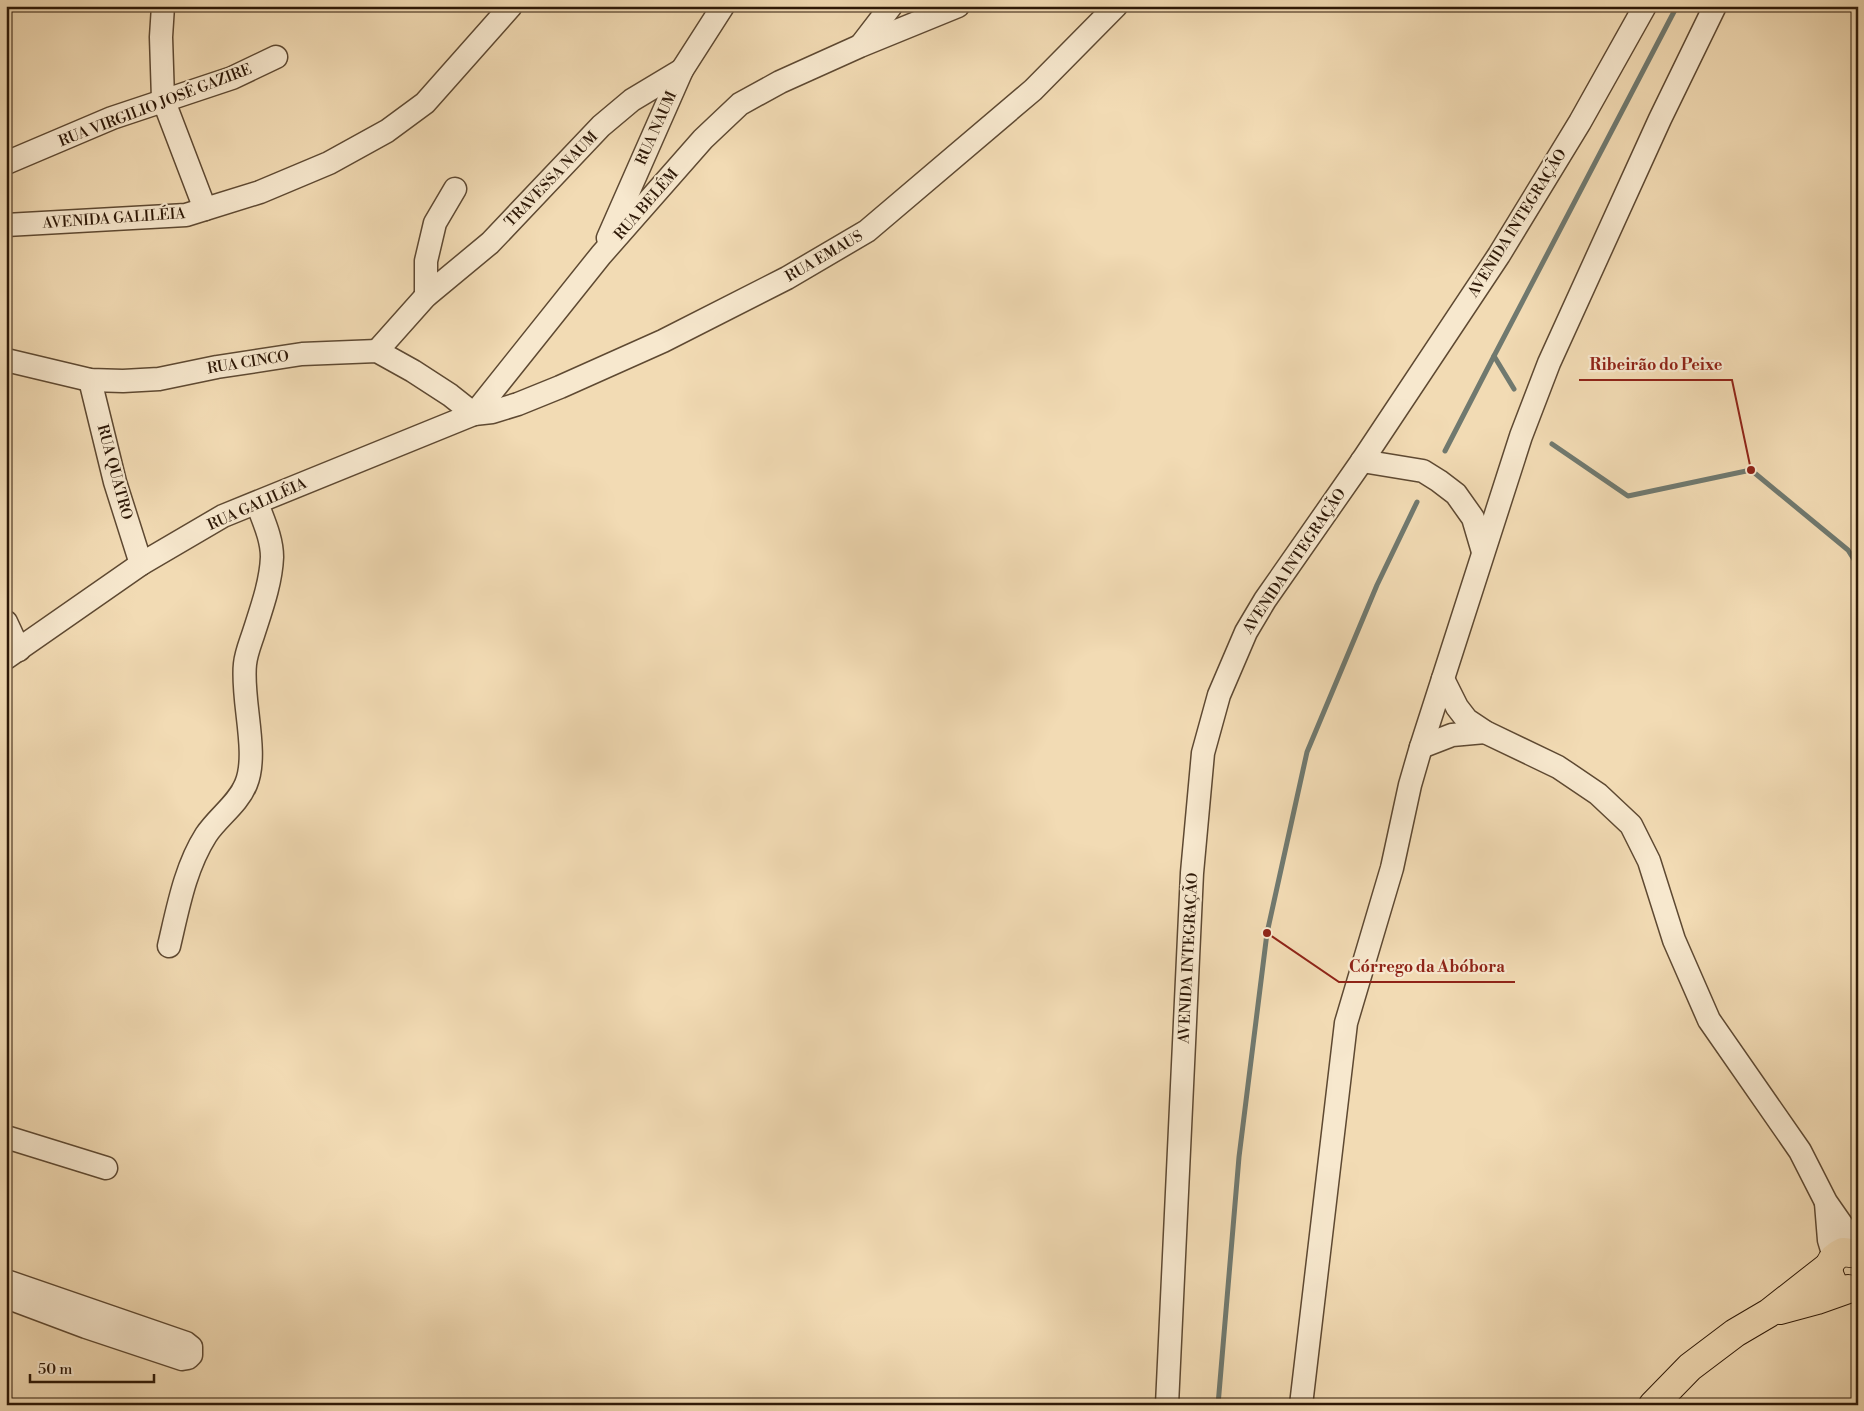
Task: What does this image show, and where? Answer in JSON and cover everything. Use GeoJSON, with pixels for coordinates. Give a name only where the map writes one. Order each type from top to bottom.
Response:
{"type":"FeatureCollection","features":[{"type":"Feature","properties":{"kind":"main road"},"geometry":{"type":"LineString","coordinates":[[1844,1258],[1829,1275],[1836,1285],[1853,1287]]}},
{"type":"Feature","properties":{"kind":"main road"},"geometry":{"type":"LineString","coordinates":[[1653,1405],[1690,1367],[1736,1333],[1769,1313],[1844,1258]]}},
{"type":"Feature","properties":{"kind":"main road"},"geometry":{"type":"LineString","coordinates":[[1769,1313],[1817,1300],[1853,1287]]}},
{"type":"Feature","properties":{"kind":"street"},"geometry":{"type":"LineString","coordinates":[[163,6],[161,37],[164,99],[205,209]]}},
{"type":"Feature","properties":{"kind":"street","name":"AVENIDA GALILÉIA"},"geometry":{"type":"LineString","coordinates":[[6,225],[186,215],[260,192],[329,163],[387,131],[425,103],[511,6]]}},
{"type":"Feature","properties":{"kind":"street","name":"RUA NAUM"},"geometry":{"type":"LineString","coordinates":[[601,255],[682,70],[723,6]]}},
{"type":"Feature","properties":{"kind":"street"},"geometry":{"type":"LineString","coordinates":[[860,46],[891,6]]}},
{"type":"Feature","properties":{"kind":"street","name":"RUA BELÉM"},"geometry":{"type":"LineString","coordinates":[[474,414],[601,255],[725,116],[740,104],[780,82],[860,46],[958,6]]}},
{"type":"Feature","properties":{"kind":"street","name":"RUA EMAUS"},"geometry":{"type":"LineString","coordinates":[[474,414],[492,412],[560,388],[654,345],[787,278],[867,231],[1033,90],[1116,6]]}},
{"type":"Feature","properties":{"kind":"street","name":"AVENIDA INTEGRAÇÃO"},"geometry":{"type":"LineString","coordinates":[[1167,1405],[1192,873],[1203,753],[1219,695],[1246,632],[1265,600],[1362,461],[1499,255],[1580,122],[1645,6]]}},
{"type":"Feature","properties":{"kind":"street"},"geometry":{"type":"LineString","coordinates":[[1301,1405],[1346,1023],[1392,868],[1410,785],[1421,747],[1521,436],[1549,363],[1656,128],[1715,6]]}},
{"type":"Feature","properties":{"kind":"street","name":"RUA VIRGILIO JOSÉ GAZIRE"},"geometry":{"type":"LineString","coordinates":[[6,163],[112,118],[164,99],[232,78],[276,57]]}},
{"type":"Feature","properties":{"kind":"street","name":"TRAVESSA NAUM"},"geometry":{"type":"LineString","coordinates":[[377,351],[426,296],[490,243],[601,126],[632,100],[682,70]]}},
{"type":"Feature","properties":{"kind":"street"},"geometry":{"type":"LineString","coordinates":[[426,296],[426,261],[435,223],[455,189]]}},
{"type":"Feature","properties":{"kind":"street"},"geometry":{"type":"LineString","coordinates":[[377,351],[443,390],[474,414]]}},
{"type":"Feature","properties":{"kind":"street","name":"RUA CINCO"},"geometry":{"type":"LineString","coordinates":[[10,363],[90,380],[123,381],[159,379],[217,367],[302,354],[377,351]]}},
{"type":"Feature","properties":{"kind":"street","name":"RUA QUATRO"},"geometry":{"type":"LineString","coordinates":[[90,380],[115,482],[141,564]]}},
{"type":"Feature","properties":{"kind":"street","name":"RUA GALILÉIA"},"geometry":{"type":"LineString","coordinates":[[13,654],[141,564],[223,516],[474,414]]}},
{"type":"Feature","properties":{"kind":"street"},"geometry":{"type":"LineString","coordinates":[[1362,461],[1423,471],[1440,480],[1456,494],[1473,518],[1483,552]]}},
{"type":"Feature","properties":{"kind":"street"},"geometry":{"type":"LineString","coordinates":[[169,946],[182,890],[194,857],[207,833],[239,797],[247,784],[250,769],[251,761],[244,680],[245,662],[266,596],[272,557],[270,538],[256,503]]}},
{"type":"Feature","properties":{"kind":"street"},"geometry":{"type":"LineString","coordinates":[[6,622],[13,654]]}},
{"type":"Feature","properties":{"kind":"street"},"geometry":{"type":"LineString","coordinates":[[1443,679],[1457,707],[1467,720],[1485,732],[1558,767],[1598,794],[1630,825],[1649,860],[1674,940],[1709,1020],[1800,1151],[1826,1202],[1829,1240],[1844,1258]]}},
{"type":"Feature","properties":{"kind":"street"},"geometry":{"type":"LineString","coordinates":[[1421,747],[1452,734],[1485,732]]}},
{"type":"Feature","properties":{"kind":"street"},"geometry":{"type":"LineString","coordinates":[[6,1138],[106,1168]]}},
{"type":"Feature","properties":{"kind":"street"},"geometry":{"type":"LineString","coordinates":[[6,1281],[186,1343],[191,1347],[191,1355],[188,1358],[182,1359],[86,1328],[6,1297]]}},
{"type":"Feature","properties":{"kind":"waterway"},"geometry":{"type":"LineString","coordinates":[[1514,389],[1494,356],[1677,6]]}},
{"type":"Feature","properties":{"kind":"waterway"},"geometry":{"type":"LineString","coordinates":[[1445,451],[1494,356]]}},
{"type":"Feature","properties":{"kind":"waterway"},"geometry":{"type":"LineString","coordinates":[[1552,444],[1628,496],[1751,470],[1848,550],[1858,566]]}},
{"type":"Feature","properties":{"kind":"waterway"},"geometry":{"type":"LineString","coordinates":[[1218,1405],[1239,1157],[1267,933],[1307,752],[1377,585],[1417,502]]}},
{"type":"Feature","properties":{"kind":"place","name":"Ribeirão do Peixe"},"geometry":{"type":"Point","coordinates":[1751,470]}},
{"type":"Feature","properties":{"kind":"place","name":"Córrego da Abóbora"},"geometry":{"type":"Point","coordinates":[1267,933]}}]}
